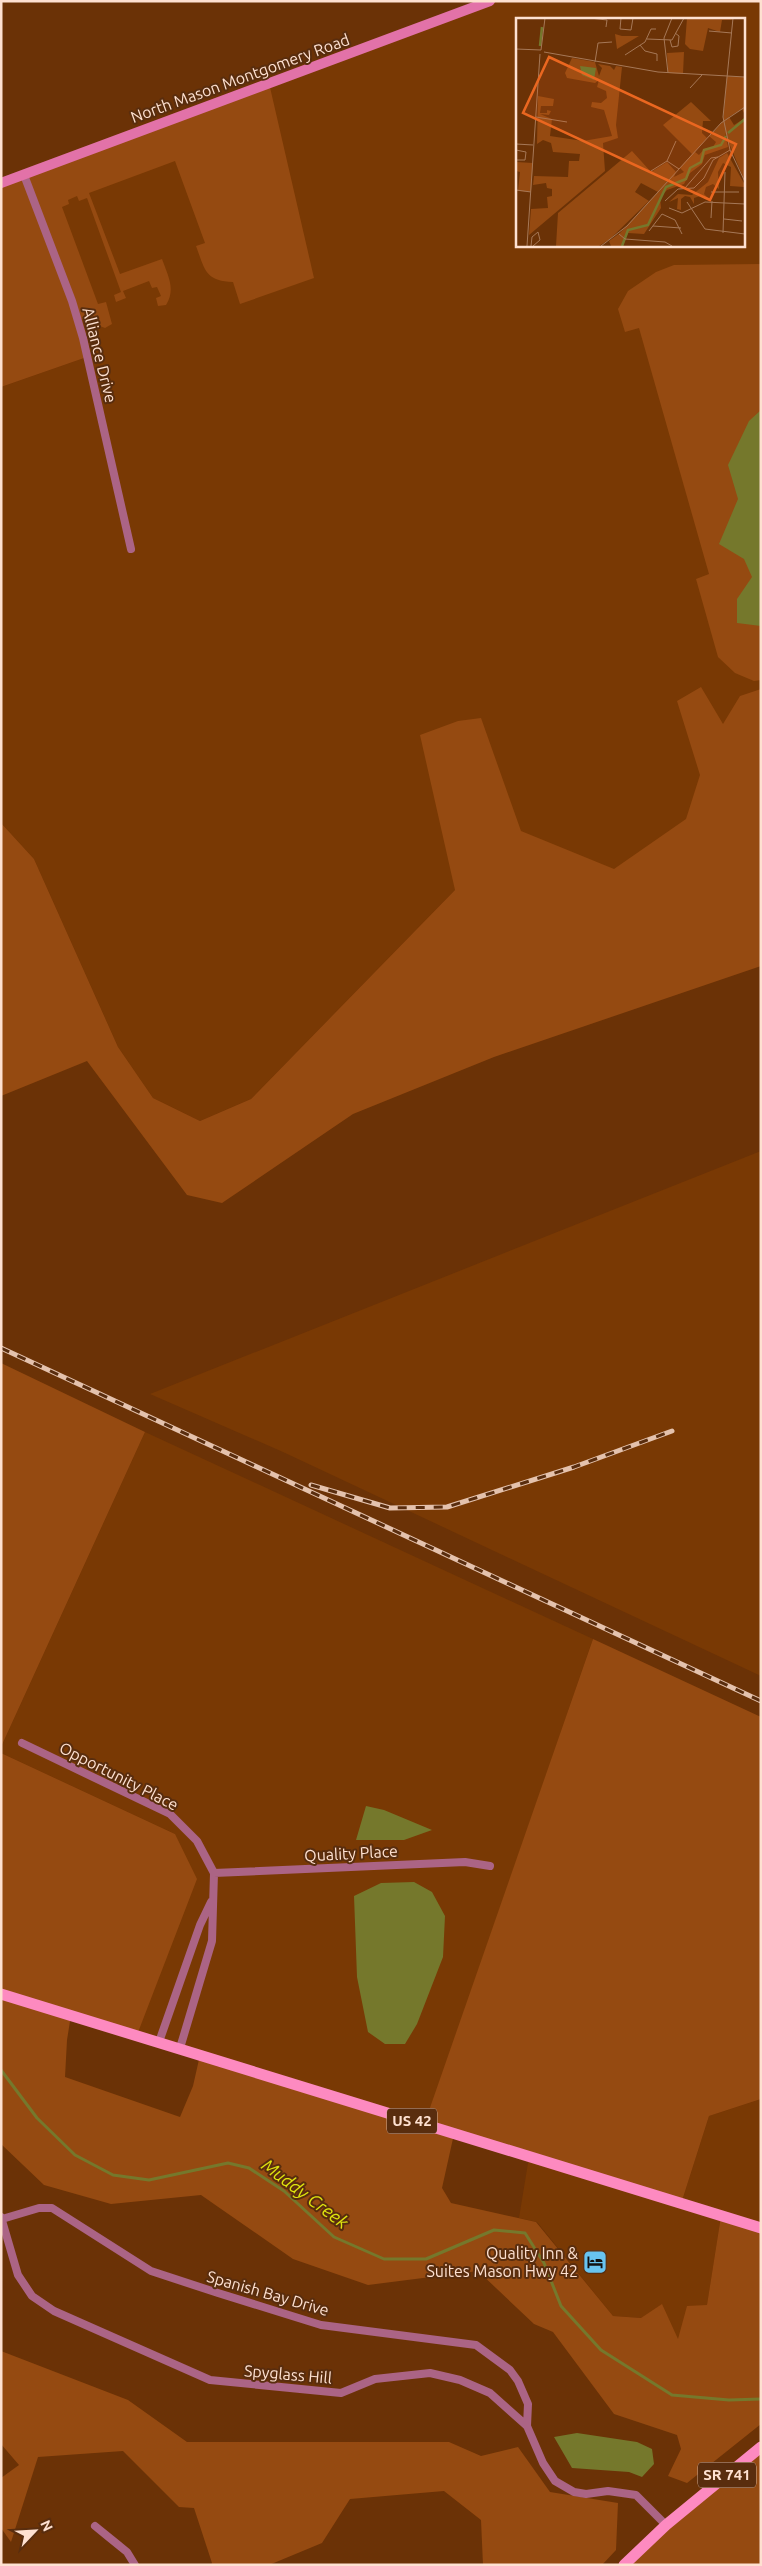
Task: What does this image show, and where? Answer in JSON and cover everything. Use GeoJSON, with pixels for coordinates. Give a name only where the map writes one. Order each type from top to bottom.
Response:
{"type":"FeatureCollection","features":[{"type":"Feature","properties":{"kind":"main road","name":"North Mason Montgomery Road"},"geometry":{"type":"LineString","coordinates":[[1,183],[490,1]]}},
{"type":"Feature","properties":{"kind":"main road","name":"US 42"},"geometry":{"type":"LineString","coordinates":[[1,1994],[761,2228]]}},
{"type":"Feature","properties":{"kind":"main road","name":"SR 741"},"geometry":{"type":"LineString","coordinates":[[624,2565],[666,2525],[761,2447]]}},
{"type":"Feature","properties":{"kind":"street","name":"Alliance Drive"},"geometry":{"type":"LineString","coordinates":[[24,175],[72,301],[83,338],[131,549]]}},
{"type":"Feature","properties":{"kind":"street","name":"Opportunity Place"},"geometry":{"type":"LineString","coordinates":[[22,1743],[170,1814],[197,1841],[214,1873]]}},
{"type":"Feature","properties":{"kind":"street","name":"Quality Place"},"geometry":{"type":"LineString","coordinates":[[214,1873],[465,1862],[490,1866]]}},
{"type":"Feature","properties":{"kind":"street"},"geometry":{"type":"LineString","coordinates":[[180,2048],[212,1941],[214,1873]]}},
{"type":"Feature","properties":{"kind":"street"},"geometry":{"type":"LineString","coordinates":[[159,2042],[200,1925],[213,1898]]}},
{"type":"Feature","properties":{"kind":"street","name":"Spanish Bay Drive"},"geometry":{"type":"LineString","coordinates":[[2,2218],[39,2208],[52,2208],[151,2271],[321,2325],[476,2346],[510,2370],[518,2381],[528,2404],[527,2426]]}},
{"type":"Feature","properties":{"kind":"street","name":"Spyglass Hill"},"geometry":{"type":"LineString","coordinates":[[2,2218],[18,2275],[32,2296],[54,2311],[210,2380],[341,2392],[375,2379],[430,2372],[460,2380],[490,2393],[527,2426],[543,2463],[555,2480],[574,2492],[586,2494],[608,2491],[636,2495],[666,2525]]}},
{"type":"Feature","properties":{"kind":"street"},"geometry":{"type":"LineString","coordinates":[[95,2526],[127,2552],[135,2565]]}},
{"type":"Feature","properties":{"kind":"shaded area"},"geometry":{"type":"Polygon","coordinates":[[[490,1],[761,1],[761,966],[455,890],[251,1099],[200,1121],[153,1098],[118,1047],[34,859],[1,823],[1,387],[87,357],[24,175],[490,1]]]}},
{"type":"Feature","properties":{"kind":"shaded area"},"geometry":{"type":"Polygon","coordinates":[[[269,83],[314,278],[240,304],[233,282],[217,279],[207,273],[204,268],[196,246],[205,243],[175,161],[89,193],[120,274],[162,259],[171,288],[166,305],[158,306],[156,298],[161,296],[157,287],[152,288],[149,281],[123,291],[126,298],[116,302],[114,295],[121,292],[87,198],[79,201],[77,196],[68,200],[69,204],[62,207],[98,304],[106,302],[112,324],[105,328],[77,317],[87,357],[1,387],[1,183],[269,83]]]}},
{"type":"Feature","properties":{"kind":"shaded area"},"geometry":{"type":"Polygon","coordinates":[[[761,264],[761,680],[754,681],[735,673],[718,657],[696,579],[709,574],[639,328],[625,332],[618,309],[628,291],[656,272],[674,265],[761,264]]]}},
{"type":"Feature","properties":{"kind":"shaded area"},"geometry":{"type":"Polygon","coordinates":[[[761,410],[761,626],[737,623],[737,599],[752,577],[744,559],[719,544],[738,499],[728,465],[749,421],[761,410]]]}},
{"type":"Feature","properties":{"kind":"shaded area"},"geometry":{"type":"Polygon","coordinates":[[[701,687],[723,724],[740,696],[761,689],[761,966],[494,1057],[353,1114],[222,1203],[187,1195],[87,1061],[1,1096],[1,823],[34,859],[118,1047],[153,1098],[200,1121],[251,1099],[455,890],[420,735],[458,721],[481,718],[521,831],[614,869],[686,819],[700,775],[677,701],[701,687]]]}},
{"type":"Feature","properties":{"kind":"shaded area"},"geometry":{"type":"Polygon","coordinates":[[[761,1151],[761,1676],[283,1452],[150,1394],[761,1151]]]}},
{"type":"Feature","properties":{"kind":"shaded area"},"geometry":{"type":"Polygon","coordinates":[[[1,1363],[145,1432],[1,1747],[1,1363]]]}},
{"type":"Feature","properties":{"kind":"shaded area"},"geometry":{"type":"Polygon","coordinates":[[[145,1432],[593,1639],[425,2125],[137,2035],[175,1834],[1,1753],[1,1747],[145,1432]]]}},
{"type":"Feature","properties":{"kind":"shaded area"},"geometry":{"type":"Polygon","coordinates":[[[593,1639],[761,1717],[761,2099],[709,2116],[681,2204],[454,2134],[442,2188],[451,2203],[536,2222],[613,2316],[641,2318],[662,2304],[678,2339],[687,2306],[707,2305],[721,2216],[761,2228],[761,2424],[687,2483],[668,2476],[681,2449],[677,2435],[614,2414],[553,2332],[534,2324],[478,2271],[368,2285],[293,2259],[201,2195],[111,2204],[44,2185],[1,2144],[1,1753],[175,1834],[197,1879],[137,2035],[71,2015],[67,2040],[65,2077],[180,2117],[193,2086],[200,2055],[424,2125],[593,1639]]]}},
{"type":"Feature","properties":{"kind":"shaded area"},"geometry":{"type":"Polygon","coordinates":[[[366,1806],[384,1810],[432,1830],[404,1840],[356,1840],[366,1806]]]}},
{"type":"Feature","properties":{"kind":"shaded area"},"geometry":{"type":"Polygon","coordinates":[[[414,1882],[432,1892],[445,1916],[443,1957],[417,2024],[405,2044],[385,2044],[368,2032],[357,1977],[354,1896],[381,1883],[414,1882]]]}},
{"type":"Feature","properties":{"kind":"shaded area"},"geometry":{"type":"Polygon","coordinates":[[[761,2099],[761,2228],[721,2216],[707,2306],[679,2340],[641,2318],[613,2316],[537,2222],[519,2218],[529,2157],[681,2204],[709,2116],[761,2099]]]}},
{"type":"Feature","properties":{"kind":"shaded area"},"geometry":{"type":"Polygon","coordinates":[[[1,2351],[128,2400],[187,2442],[449,2442],[481,2456],[518,2447],[550,2492],[618,2503],[616,2550],[602,2565],[483,2565],[481,2520],[444,2491],[350,2499],[322,2543],[269,2565],[211,2565],[212,2563],[194,2508],[179,2507],[123,2451],[38,2457],[11,2542],[1,2528],[1,2478],[19,2465],[1,2444],[1,2351]]]}},
{"type":"Feature","properties":{"kind":"shaded area"},"geometry":{"type":"Polygon","coordinates":[[[577,2433],[637,2442],[652,2449],[654,2464],[642,2477],[629,2472],[572,2468],[554,2437],[577,2433]]]}},
{"type":"Feature","properties":{"kind":"shaded area"},"geometry":{"type":"Polygon","coordinates":[[[761,2447],[761,2565],[625,2565],[761,2447]]]}},
{"type":"Feature","properties":{"kind":"waterway","name":"Muddy Creek"},"geometry":{"type":"LineString","coordinates":[[1,2070],[37,2118],[75,2155],[113,2175],[149,2180],[228,2163],[249,2168],[284,2191],[334,2237],[384,2259],[426,2259],[494,2230],[525,2233],[544,2263],[561,2306],[601,2350],[672,2395],[729,2400],[761,2399]]}},
{"type":"Feature","properties":{"kind":"railway"},"geometry":{"type":"LineString","coordinates":[[1,1348],[761,1701]]}},
{"type":"Feature","properties":{"kind":"railway"},"geometry":{"type":"LineString","coordinates":[[311,1485],[390,1508],[447,1507],[574,1467],[672,1431]]}},
{"type":"Feature","properties":{"kind":"place","name":"Quality Inn & Suites Mason Hwy 42"},"geometry":{"type":"Point","coordinates":[595,2262]}}]}
